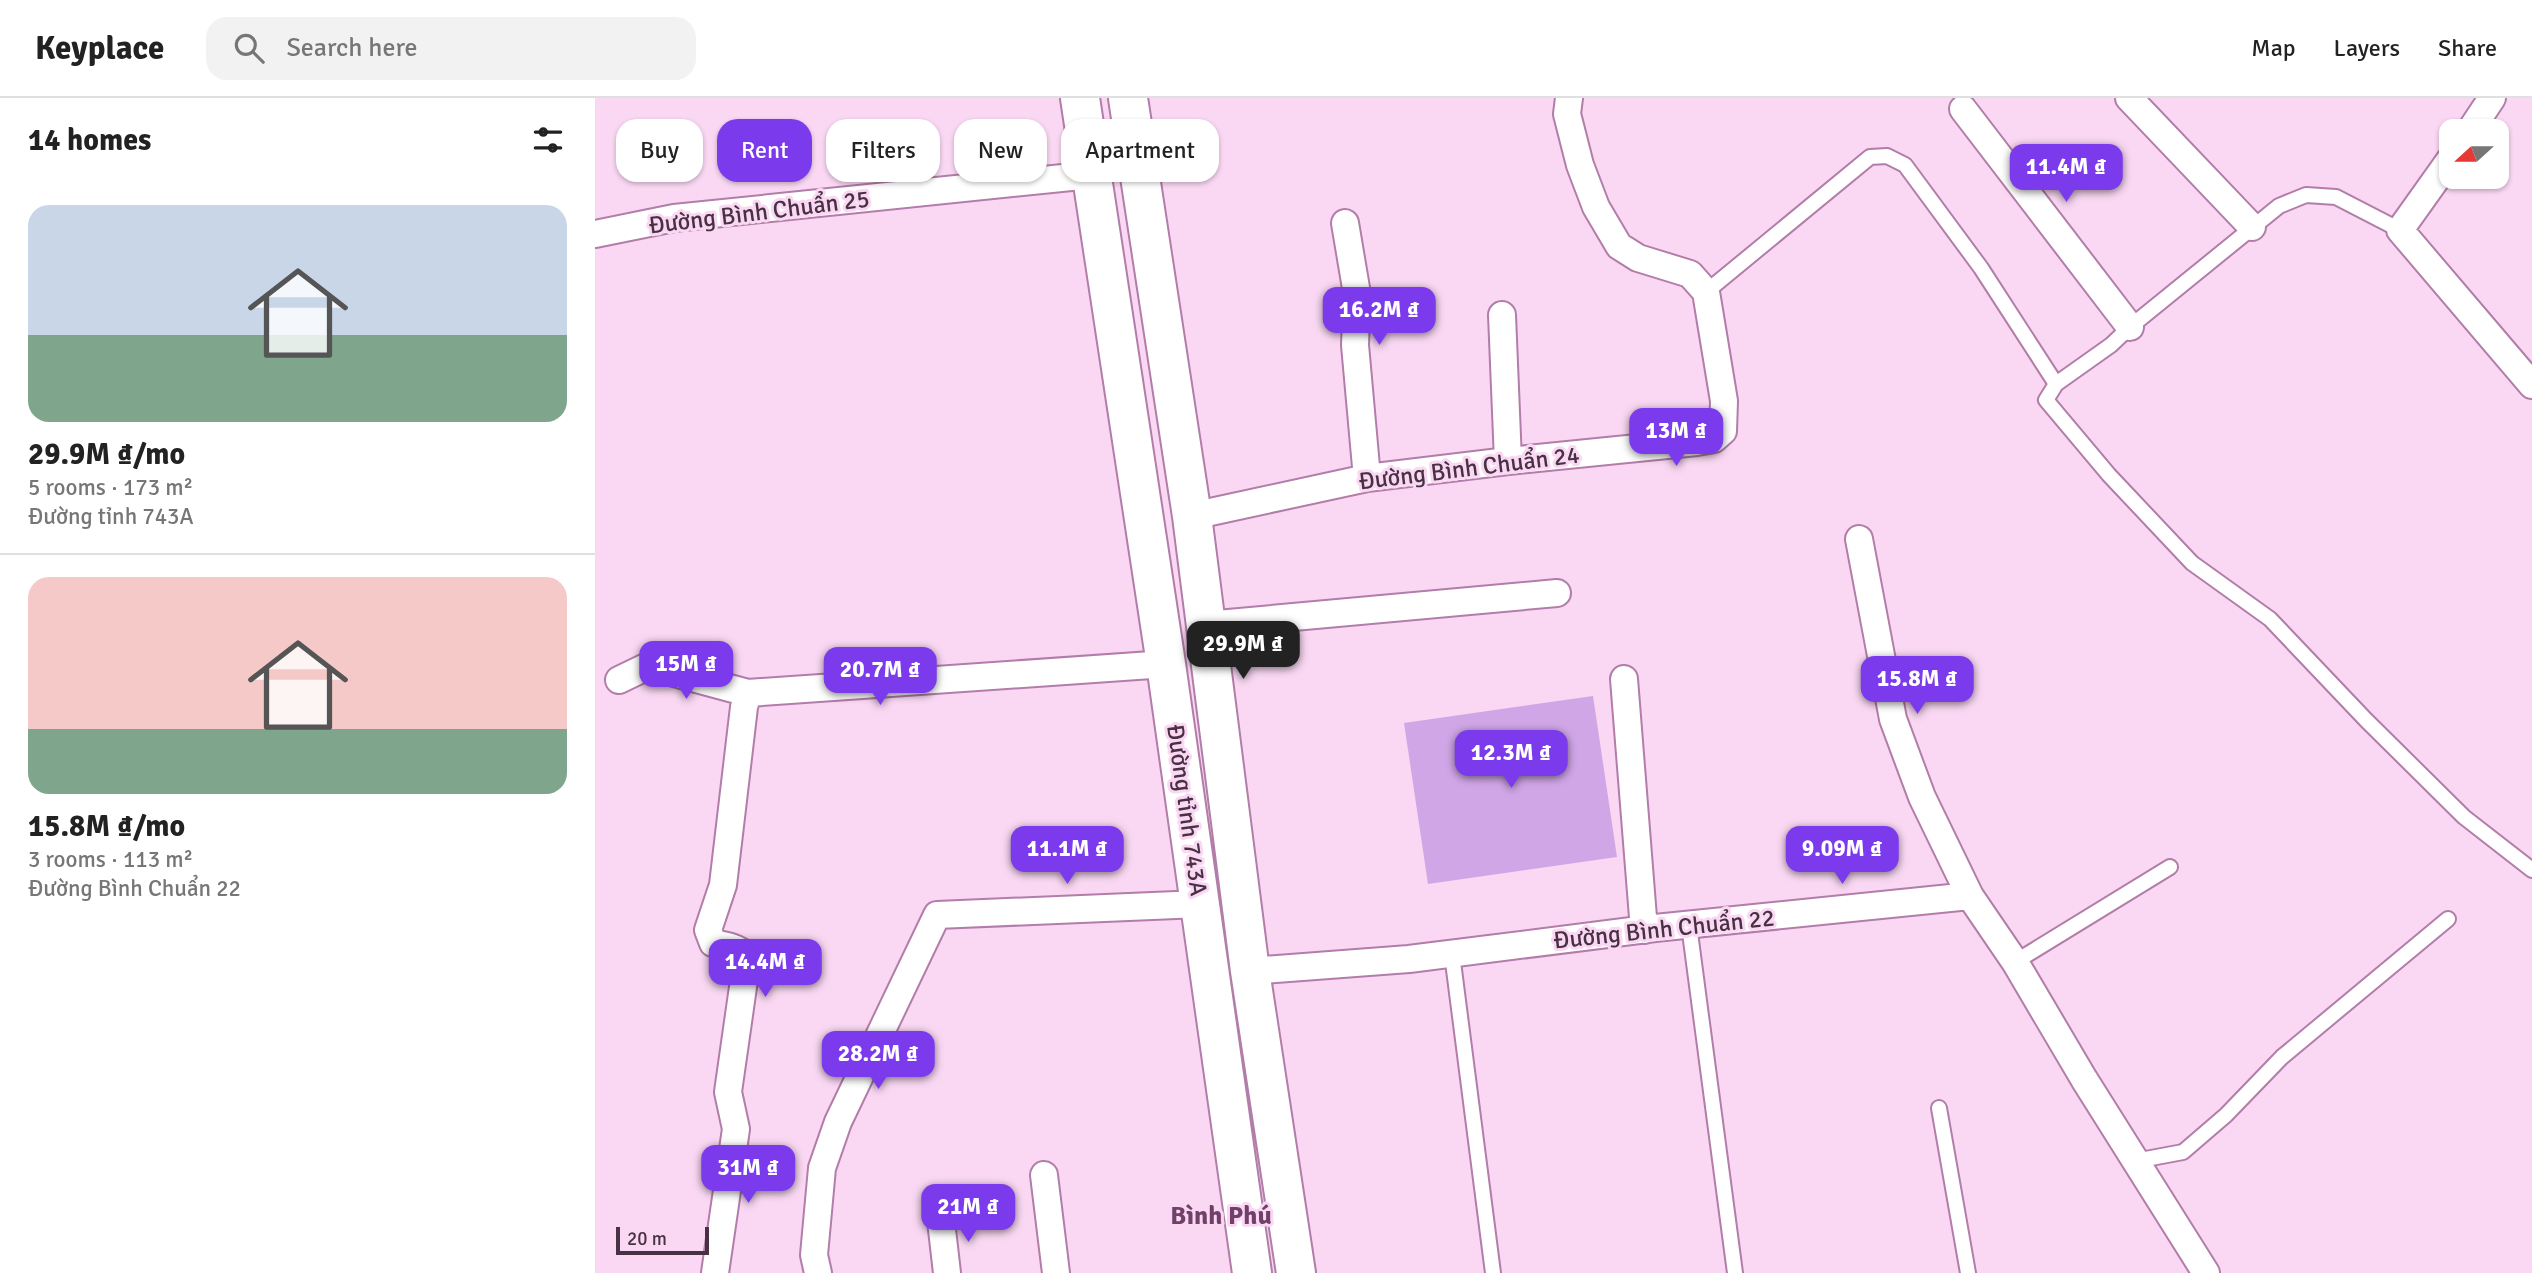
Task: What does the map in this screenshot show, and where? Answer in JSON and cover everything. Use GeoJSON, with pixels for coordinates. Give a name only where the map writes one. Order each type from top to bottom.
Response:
{"type":"FeatureCollection","features":[{"type":"Feature","properties":{"kind":"main road","name":"Đường tỉnh 743A"},"geometry":{"type":"LineString","coordinates":[[1080,98],[1083,119]]}},
{"type":"Feature","properties":{"kind":"main road","name":"Đường tỉnh 743A"},"geometry":{"type":"LineString","coordinates":[[1128,98],[1192,516],[1250,971],[1296,1273]]}},
{"type":"Feature","properties":{"kind":"main road","name":"Đường tỉnh 743A"},"geometry":{"type":"LineString","coordinates":[[1092,182],[1176,732],[1252,1273]]}},
{"type":"Feature","properties":{"kind":"main road"},"geometry":{"type":"LineString","coordinates":[[1176,732],[1219,726]]}},
{"type":"Feature","properties":{"kind":"street"},"geometry":{"type":"LineString","coordinates":[[1569,98],[1567,114],[1580,165],[1596,207],[1619,246],[1638,258],[1691,274],[1706,292]]}},
{"type":"Feature","properties":{"kind":"street"},"geometry":{"type":"LineString","coordinates":[[2129,98],[2252,227]]}},
{"type":"Feature","properties":{"kind":"street"},"geometry":{"type":"LineString","coordinates":[[2478,119],[2492,98]]}},
{"type":"Feature","properties":{"kind":"street"},"geometry":{"type":"LineString","coordinates":[[1963,109],[2130,327]]}},
{"type":"Feature","properties":{"kind":"street"},"geometry":{"type":"LineString","coordinates":[[2439,175],[2400,230],[2532,385]]}},
{"type":"Feature","properties":{"kind":"street","name":"Đường Bình Chuẩn 25"},"geometry":{"type":"LineString","coordinates":[[595,234],[674,218],[1061,178]]}},
{"type":"Feature","properties":{"kind":"street"},"geometry":{"type":"LineString","coordinates":[[1345,223],[1357,294],[1355,345],[1367,478]]}},
{"type":"Feature","properties":{"kind":"street","name":"Đường Bình Chuẩn 24"},"geometry":{"type":"LineString","coordinates":[[1192,516],[1367,478],[1714,439],[1723,431],[1724,401],[1706,292]]}},
{"type":"Feature","properties":{"kind":"street"},"geometry":{"type":"LineString","coordinates":[[1502,315],[1508,461]]}},
{"type":"Feature","properties":{"kind":"street"},"geometry":{"type":"LineString","coordinates":[[1859,539],[1893,719],[1922,797],[1970,896],[2015,962],[2084,1079],[2206,1273]]}},
{"type":"Feature","properties":{"kind":"street"},"geometry":{"type":"LineString","coordinates":[[1206,625],[1557,593]]}},
{"type":"Feature","properties":{"kind":"street"},"geometry":{"type":"LineString","coordinates":[[619,680],[648,666],[748,693],[1166,664]]}},
{"type":"Feature","properties":{"kind":"street"},"geometry":{"type":"LineString","coordinates":[[1624,679],[1644,930]]}},
{"type":"Feature","properties":{"kind":"street"},"geometry":{"type":"LineString","coordinates":[[715,1273],[736,1129],[728,1092],[747,959],[745,953],[713,943],[708,930],[723,886],[748,693]]}},
{"type":"Feature","properties":{"kind":"street","name":"Đường Bình Chuẩn 22"},"geometry":{"type":"LineString","coordinates":[[1250,971],[1452,954],[1644,930],[1970,896]]}},
{"type":"Feature","properties":{"kind":"street"},"geometry":{"type":"LineString","coordinates":[[818,1273],[814,1255],[822,1168],[838,1122],[937,915],[1200,904]]}},
{"type":"Feature","properties":{"kind":"street"},"geometry":{"type":"LineString","coordinates":[[1044,1175],[1056,1273]]}},
{"type":"Feature","properties":{"kind":"street"},"geometry":{"type":"LineString","coordinates":[[941,1221],[947,1273]]}},
{"type":"Feature","properties":{"kind":"lane"},"geometry":{"type":"LineString","coordinates":[[1706,292],[1870,157],[1887,156],[1905,165],[1980,268],[2056,384]]}},
{"type":"Feature","properties":{"kind":"lane"},"geometry":{"type":"LineString","coordinates":[[2400,230],[2336,197],[2306,195],[2279,206],[2111,345],[2056,384],[2046,400],[2109,475],[2192,563],[2270,619],[2366,720],[2465,817],[2532,870]]}},
{"type":"Feature","properties":{"kind":"lane"},"geometry":{"type":"LineString","coordinates":[[2015,962],[2170,867]]}},
{"type":"Feature","properties":{"kind":"lane"},"geometry":{"type":"LineString","coordinates":[[2135,1161],[2183,1152],[2226,1115],[2282,1057],[2448,919]]}},
{"type":"Feature","properties":{"kind":"lane"},"geometry":{"type":"LineString","coordinates":[[1689,925],[1735,1273]]}},
{"type":"Feature","properties":{"kind":"lane"},"geometry":{"type":"LineString","coordinates":[[1452,954],[1493,1273]]}},
{"type":"Feature","properties":{"kind":"lane"},"geometry":{"type":"LineString","coordinates":[[1939,1108],[1968,1273]]}},
{"type":"Feature","properties":{"kind":"building"},"geometry":{"type":"Polygon","coordinates":[[[1593,696],[1617,857],[1428,884],[1404,723],[1593,696]]]}},
{"type":"Feature","properties":{"kind":"district","name":"Bình Phú"},"geometry":{"type":"Point","coordinates":[1221,1216]}}]}
